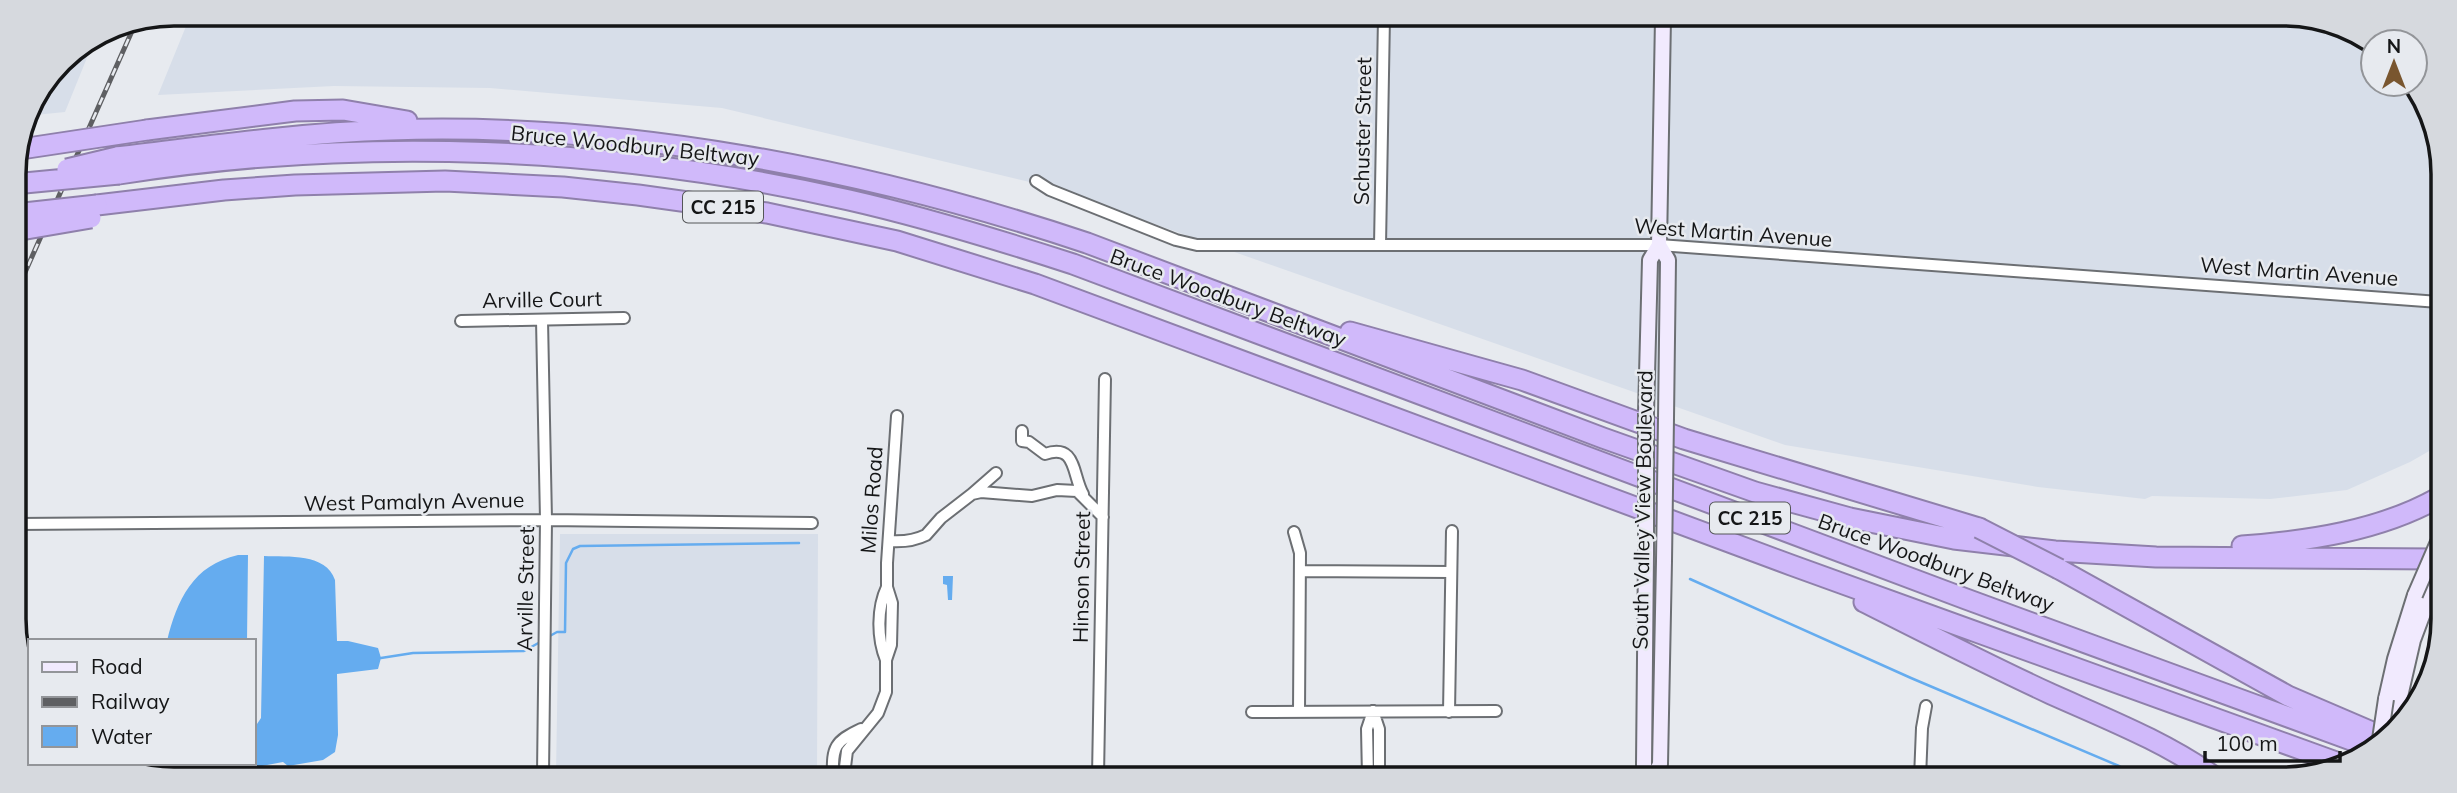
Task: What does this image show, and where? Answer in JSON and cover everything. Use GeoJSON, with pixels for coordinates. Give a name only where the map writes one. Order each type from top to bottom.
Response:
{"type":"FeatureCollection","features":[{"type":"Feature","properties":{"kind":"highway"},"geometry":{"type":"LineString","coordinates":[[29,148],[281,113],[343,110],[461,130]]}},
{"type":"Feature","properties":{"kind":"highway","name":"CC 215"},"geometry":{"type":"LineString","coordinates":[[118,166],[280,137],[356,131],[461,130],[573,135],[692,147],[872,182],[1020,220],[1087,243],[1590,434],[1755,492],[1850,518],[2057,560]]}},
{"type":"Feature","properties":{"kind":"highway","name":"Bruce Woodbury Beltway"},"geometry":{"type":"LineString","coordinates":[[27,181],[118,166],[249,157],[408,152],[485,153],[578,158],[675,169],[850,200],[1073,264],[1966,599],[2362,744]]}},
{"type":"Feature","properties":{"kind":"highway","name":"CC 215"},"geometry":{"type":"LineString","coordinates":[[27,214],[94,211],[200,193],[295,185],[445,181],[563,187],[767,213],[897,241],[1035,284],[1791,565],[2329,759]]}},
{"type":"Feature","properties":{"kind":"highway"},"geometry":{"type":"LineString","coordinates":[[27,228],[94,211]]}},
{"type":"Feature","properties":{"kind":"highway"},"geometry":{"type":"LineString","coordinates":[[1241,303],[1472,365],[1709,447],[1979,528],[2057,560],[2288,696],[2376,734]]}},
{"type":"Feature","properties":{"kind":"highway"},"geometry":{"type":"LineString","coordinates":[[2057,560],[2298,542],[2378,522],[2431,501]]}},
{"type":"Feature","properties":{"kind":"highway"},"geometry":{"type":"LineString","coordinates":[[2057,560],[2156,557],[2431,559]]}},
{"type":"Feature","properties":{"kind":"highway"},"geometry":{"type":"LineString","coordinates":[[1791,565],[2012,675],[2148,738],[2198,766]]}},
{"type":"Feature","properties":{"kind":"main road","name":"South Valley View Boulevard"},"geometry":{"type":"LineString","coordinates":[[1644,766],[1646,413],[1650,260],[1659,245],[1663,26]]}},
{"type":"Feature","properties":{"kind":"main road","name":"South Valley View Boulevard"},"geometry":{"type":"LineString","coordinates":[[1659,245],[1668,260],[1659,766]]}},
{"type":"Feature","properties":{"kind":"main road"},"geometry":{"type":"LineString","coordinates":[[2393,717],[2395,659],[2422,595],[2431,565]]}},
{"type":"Feature","properties":{"kind":"main road"},"geometry":{"type":"LineString","coordinates":[[2422,595],[2431,583]]}},
{"type":"Feature","properties":{"kind":"main road"},"geometry":{"type":"LineString","coordinates":[[2385,725],[2392,701]]}},
{"type":"Feature","properties":{"kind":"street","name":"Schuster Street"},"geometry":{"type":"LineString","coordinates":[[1380,245],[1384,26]]}},
{"type":"Feature","properties":{"kind":"street","name":"West Martin Avenue"},"geometry":{"type":"LineString","coordinates":[[1036,181],[1050,190],[1176,240],[1197,245],[1659,245],[2431,301]]}},
{"type":"Feature","properties":{"kind":"street","name":"Arville Court"},"geometry":{"type":"LineString","coordinates":[[461,321],[624,318]]}},
{"type":"Feature","properties":{"kind":"street","name":"Arville Street"},"geometry":{"type":"LineString","coordinates":[[542,320],[546,520],[543,767]]}},
{"type":"Feature","properties":{"kind":"street","name":"Hinson Street"},"geometry":{"type":"LineString","coordinates":[[1098,767],[1105,379]]}},
{"type":"Feature","properties":{"kind":"street","name":"Milos Road"},"geometry":{"type":"LineString","coordinates":[[844,767],[845,754],[878,713],[884,697],[886,660],[880,644],[881,602],[887,587],[897,416]]}},
{"type":"Feature","properties":{"kind":"street"},"geometry":{"type":"LineString","coordinates":[[1022,431],[1022,441],[1029,442],[1045,454],[1058,451],[1069,456],[1073,462],[1077,484],[1084,497]]}},
{"type":"Feature","properties":{"kind":"street"},"geometry":{"type":"LineString","coordinates":[[888,541],[902,542],[926,535],[941,518],[996,473]]}},
{"type":"Feature","properties":{"kind":"street"},"geometry":{"type":"LineString","coordinates":[[972,494],[981,492],[1032,496],[1048,491],[1077,491],[1103,517]]}},
{"type":"Feature","properties":{"kind":"street","name":"West Pamalyn Avenue"},"geometry":{"type":"LineString","coordinates":[[26,524],[546,520],[812,523]]}},
{"type":"Feature","properties":{"kind":"street"},"geometry":{"type":"LineString","coordinates":[[1449,712],[1452,531]]}},
{"type":"Feature","properties":{"kind":"street"},"geometry":{"type":"LineString","coordinates":[[1294,532],[1299,544],[1300,571],[1299,710]]}},
{"type":"Feature","properties":{"kind":"street"},"geometry":{"type":"LineString","coordinates":[[1300,571],[1451,572]]}},
{"type":"Feature","properties":{"kind":"street"},"geometry":{"type":"LineString","coordinates":[[1920,766],[1922,728],[1927,706]]}},
{"type":"Feature","properties":{"kind":"street"},"geometry":{"type":"LineString","coordinates":[[1368,766],[1367,729],[1373,711]]}},
{"type":"Feature","properties":{"kind":"street"},"geometry":{"type":"LineString","coordinates":[[1373,711],[1379,729],[1377,766]]}},
{"type":"Feature","properties":{"kind":"street"},"geometry":{"type":"LineString","coordinates":[[1252,712],[1496,711]]}},
{"type":"Feature","properties":{"kind":"street","name":"Milos Road"},"geometry":{"type":"LineString","coordinates":[[832,767],[836,746],[845,736],[865,727]]}},
{"type":"Feature","properties":{"kind":"shaded area"},"geometry":{"type":"Polygon","coordinates":[[[2283,26],[2321,31],[2359,47],[2359,98],[2410,98],[2428,145],[2431,174],[2431,450],[2347,490],[2270,499],[2152,496],[2145,499],[2038,487],[1785,445],[1046,186],[722,108],[490,88],[334,86],[158,95],[186,27],[2283,26]]]}},
{"type":"Feature","properties":{"kind":"shaded area"},"geometry":{"type":"Polygon","coordinates":[[[89,54],[65,112],[40,115],[46,100],[63,77],[89,54]]]}},
{"type":"Feature","properties":{"kind":"shaded area"},"geometry":{"type":"Polygon","coordinates":[[[560,534],[818,534],[817,767],[556,767],[560,534]]]}},
{"type":"Feature","properties":{"kind":"water"},"geometry":{"type":"Polygon","coordinates":[[[248,555],[247,639],[168,639],[176,612],[189,586],[209,567],[222,560],[248,555]]]}},
{"type":"Feature","properties":{"kind":"water"},"geometry":{"type":"Polygon","coordinates":[[[264,556],[315,561],[330,571],[335,580],[337,641],[378,648],[381,658],[378,669],[337,674],[338,735],[335,752],[323,760],[288,766],[283,762],[257,767],[155,765],[256,765],[256,724],[261,718],[264,556]]]}},
{"type":"Feature","properties":{"kind":"water"},"geometry":{"type":"Polygon","coordinates":[[[943,576],[953,576],[952,600],[948,600],[943,576]]]}},
{"type":"Feature","properties":{"kind":"waterway"},"geometry":{"type":"LineString","coordinates":[[548,637],[557,632],[565,632],[566,563],[573,549],[580,546],[799,543]]}},
{"type":"Feature","properties":{"kind":"waterway"},"geometry":{"type":"LineString","coordinates":[[1690,579],[1911,678],[2119,766]]}},
{"type":"Feature","properties":{"kind":"waterway"},"geometry":{"type":"LineString","coordinates":[[381,658],[413,653],[524,651],[542,641]]}},
{"type":"Feature","properties":{"kind":"railway"},"geometry":{"type":"LineString","coordinates":[[27,268],[131,33]]}}]}
